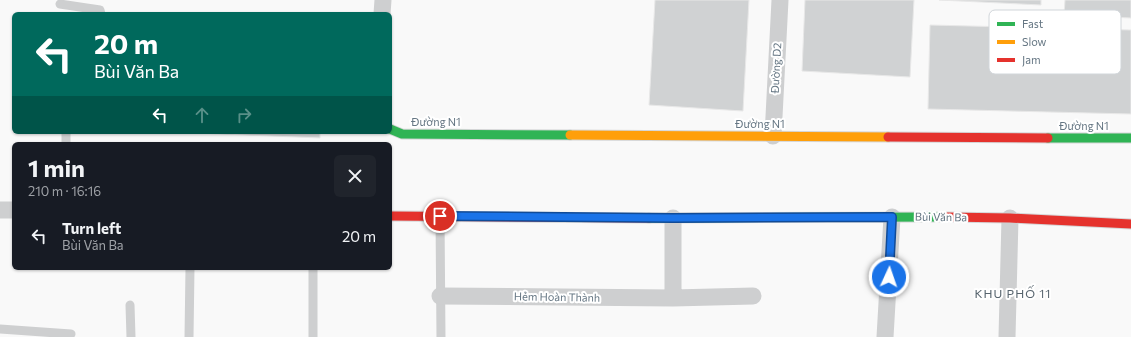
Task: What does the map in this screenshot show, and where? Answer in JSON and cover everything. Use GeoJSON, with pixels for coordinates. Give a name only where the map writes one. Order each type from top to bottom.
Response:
{"type":"FeatureCollection","features":[{"type":"Feature","properties":{"kind":"street"},"geometry":{"type":"LineString","coordinates":[[382,12],[383,0]]}},
{"type":"Feature","properties":{"kind":"street","name":"Đường D2"},"geometry":{"type":"LineString","coordinates":[[773,136],[780,0]]}},
{"type":"Feature","properties":{"kind":"street","name":"Đường N1"},"geometry":{"type":"LineString","coordinates":[[392,130],[402,134],[1131,138]]}},
{"type":"Feature","properties":{"kind":"street"},"geometry":{"type":"LineString","coordinates":[[0,210],[12,210]]}},
{"type":"Feature","properties":{"kind":"street","name":"Bùi Văn Ba"},"geometry":{"type":"LineString","coordinates":[[392,216],[1010,218],[1131,224]]}},
{"type":"Feature","properties":{"kind":"street"},"geometry":{"type":"LineString","coordinates":[[885,337],[892,217]]}},
{"type":"Feature","properties":{"kind":"street"},"geometry":{"type":"LineString","coordinates":[[673,218],[673,298]]}},
{"type":"Feature","properties":{"kind":"street"},"geometry":{"type":"LineString","coordinates":[[1007,337],[1010,218]]}},
{"type":"Feature","properties":{"kind":"street","name":"Hẻm Hoàn Thành"},"geometry":{"type":"LineString","coordinates":[[440,296],[673,298],[753,296]]}},
{"type":"Feature","properties":{"kind":"lane"},"geometry":{"type":"LineString","coordinates":[[61,12],[60,2],[100,10],[100,12]]}},
{"type":"Feature","properties":{"kind":"lane"},"geometry":{"type":"LineString","coordinates":[[440,216],[441,337]]}},
{"type":"Feature","properties":{"kind":"lane"},"geometry":{"type":"LineString","coordinates":[[189,337],[190,270]]}},
{"type":"Feature","properties":{"kind":"lane"},"geometry":{"type":"LineString","coordinates":[[313,270],[313,337]]}},
{"type":"Feature","properties":{"kind":"lane"},"geometry":{"type":"LineString","coordinates":[[130,305],[131,337]]}},
{"type":"Feature","properties":{"kind":"lane"},"geometry":{"type":"LineString","coordinates":[[0,329],[71,334]]}},
{"type":"Feature","properties":{"kind":"building"},"geometry":{"type":"Polygon","coordinates":[[[655,0],[749,0],[743,111],[649,105],[655,0]]]}},
{"type":"Feature","properties":{"kind":"building"},"geometry":{"type":"Polygon","coordinates":[[[805,0],[914,0],[910,77],[802,71],[805,0]]]}},
{"type":"Feature","properties":{"kind":"building"},"geometry":{"type":"Polygon","coordinates":[[[939,0],[1041,0],[1041,5],[939,0]]]}},
{"type":"Feature","properties":{"kind":"building"},"geometry":{"type":"Polygon","coordinates":[[[1065,0],[1131,0],[1131,18],[1121,18],[1121,10],[1064,10],[1065,0]]]}},
{"type":"Feature","properties":{"kind":"building"},"geometry":{"type":"Polygon","coordinates":[[[930,25],[989,26],[989,74],[1121,74],[1121,30],[1131,30],[1131,114],[928,109],[930,25]]]}},
{"type":"Feature","properties":{"kind":"building"},"geometry":{"type":"Polygon","coordinates":[[[222,134],[320,134],[320,138],[222,134]]]}},
{"type":"Feature","properties":{"kind":"traffic: fast"},"geometry":{"type":"LineString","coordinates":[[392,130],[402,134],[570,135]]}},
{"type":"Feature","properties":{"kind":"traffic: fast"},"geometry":{"type":"LineString","coordinates":[[1048,138],[1131,138]]}},
{"type":"Feature","properties":{"kind":"traffic: fast"},"geometry":{"type":"LineString","coordinates":[[649,218],[945,217]]}},
{"type":"Feature","properties":{"kind":"traffic: slow"},"geometry":{"type":"LineString","coordinates":[[570,135],[888,137]]}},
{"type":"Feature","properties":{"kind":"traffic: jam"},"geometry":{"type":"LineString","coordinates":[[888,137],[1048,138]]}},
{"type":"Feature","properties":{"kind":"traffic: jam"},"geometry":{"type":"LineString","coordinates":[[392,216],[649,218]]}},
{"type":"Feature","properties":{"kind":"traffic: jam"},"geometry":{"type":"LineString","coordinates":[[945,217],[1010,218],[1131,224]]}},
{"type":"Feature","properties":{"kind":"district","name":"KHU PHỐ 11"},"geometry":{"type":"Point","coordinates":[1013,294]}},
{"type":"Feature","properties":{"kind":"route"},"geometry":{"type":"LineString","coordinates":[[440,216],[673,218],[892,217],[889,277]]}}]}
